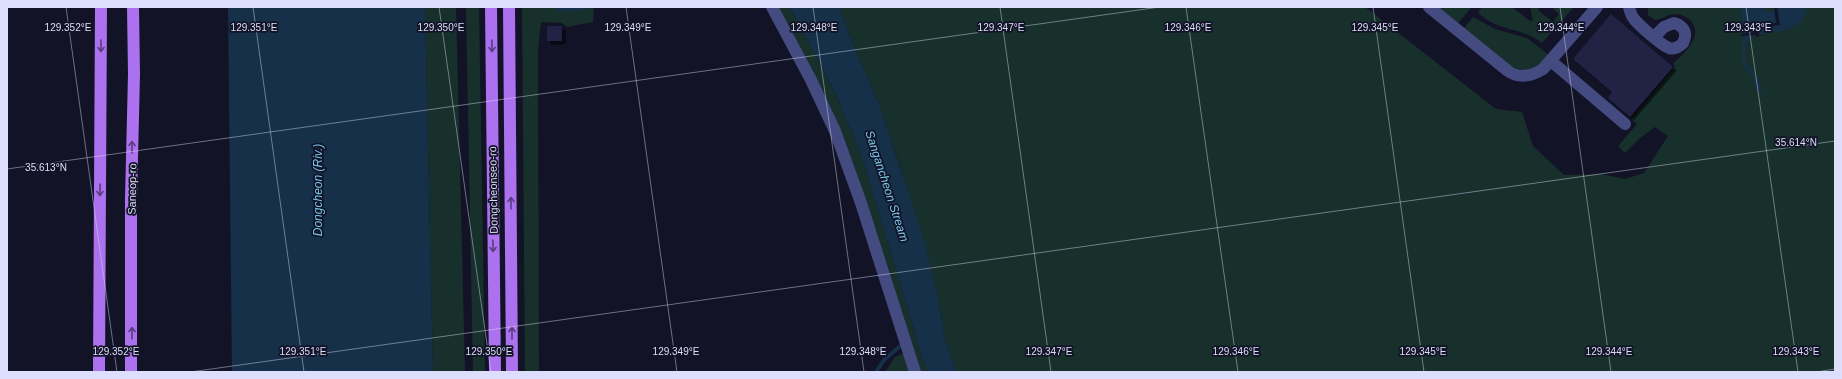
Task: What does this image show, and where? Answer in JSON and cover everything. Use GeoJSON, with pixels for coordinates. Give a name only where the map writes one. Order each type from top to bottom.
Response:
{"type":"FeatureCollection","features":[{"type":"Feature","properties":{"kind":"main road"},"geometry":{"type":"LineString","coordinates":[[99,372],[101,7]]}},
{"type":"Feature","properties":{"kind":"main road","name":"Saneop-ro"},"geometry":{"type":"LineString","coordinates":[[131,372],[131,200],[134,74],[133,7]]}},
{"type":"Feature","properties":{"kind":"main road","name":"Dongcheonseo-ro"},"geometry":{"type":"LineString","coordinates":[[491,7],[495,372]]}},
{"type":"Feature","properties":{"kind":"main road","name":"Dongcheonseo-ro"},"geometry":{"type":"LineString","coordinates":[[509,7],[512,372]]}},
{"type":"Feature","properties":{"kind":"street"},"geometry":{"type":"LineString","coordinates":[[772,7],[790,39],[835,131],[861,203],[915,372]]}},
{"type":"Feature","properties":{"kind":"street"},"geometry":{"type":"LineString","coordinates":[[1429,7],[1511,73],[1521,76],[1533,74],[1543,69],[1597,7]]}},
{"type":"Feature","properties":{"kind":"street"},"geometry":{"type":"LineString","coordinates":[[1629,7],[1633,18],[1654,37]]}},
{"type":"Feature","properties":{"kind":"street"},"geometry":{"type":"LineString","coordinates":[[1550,61],[1625,124]]}},
{"type":"Feature","properties":{"kind":"green space"},"geometry":{"type":"Polygon","coordinates":[[[425,7],[456,7],[465,372],[433,372],[425,7]]]}},
{"type":"Feature","properties":{"kind":"green space"},"geometry":{"type":"Polygon","coordinates":[[[466,7],[479,7],[485,372],[473,372],[466,7]]]}},
{"type":"Feature","properties":{"kind":"green space"},"geometry":{"type":"Polygon","coordinates":[[[522,7],[557,7],[557,10],[586,10],[587,7],[594,7],[593,22],[567,27],[562,23],[541,22],[538,51],[539,372],[525,372],[522,7]]]}},
{"type":"Feature","properties":{"kind":"green space"},"geometry":{"type":"Polygon","coordinates":[[[776,7],[790,7],[834,90],[861,154],[928,372],[918,372],[864,201],[776,7]]]}},
{"type":"Feature","properties":{"kind":"green space"},"geometry":{"type":"Polygon","coordinates":[[[839,7],[1365,7],[1496,109],[1522,112],[1533,146],[1564,175],[1601,174],[1625,179],[1644,173],[1668,136],[1655,127],[1640,138],[1625,153],[1618,146],[1637,124],[1631,119],[1675,66],[1673,64],[1687,50],[1694,38],[1695,32],[1694,26],[1690,20],[1685,17],[1673,14],[1655,20],[1648,15],[1648,7],[1835,7],[1835,372],[956,372],[945,339],[938,296],[900,166],[880,107],[854,47],[839,7]]]}},
{"type":"Feature","properties":{"kind":"green space"},"geometry":{"type":"Polygon","coordinates":[[[1438,7],[1472,7],[1458,23],[1438,7]]]}},
{"type":"Feature","properties":{"kind":"green space"},"geometry":{"type":"Polygon","coordinates":[[[1482,7],[1512,7],[1530,21],[1533,20],[1530,7],[1540,7],[1538,10],[1553,22],[1559,14],[1551,7],[1574,7],[1542,43],[1526,34],[1492,23],[1478,12],[1482,7]]]}},
{"type":"Feature","properties":{"kind":"green space"},"geometry":{"type":"Polygon","coordinates":[[[1473,17],[1495,29],[1527,38],[1550,56],[1532,68],[1523,70],[1512,67],[1464,28],[1473,17]]]}},
{"type":"Feature","properties":{"kind":"green space"},"geometry":{"type":"Polygon","coordinates":[[[905,353],[913,372],[885,372],[895,357],[905,353]]]}},
{"type":"Feature","properties":{"kind":"water","name":"Dongcheon (Riv.)"},"geometry":{"type":"Polygon","coordinates":[[[228,7],[425,7],[433,372],[232,372],[228,7]]]}},
{"type":"Feature","properties":{"kind":"water"},"geometry":{"type":"Polygon","coordinates":[[[557,7],[587,7],[586,10],[560,12],[557,10],[557,7]]]}},
{"type":"Feature","properties":{"kind":"water","name":"Sangancheon Stream"},"geometry":{"type":"Polygon","coordinates":[[[790,7],[839,7],[854,47],[880,107],[922,233],[938,296],[945,339],[956,372],[928,372],[861,154],[834,90],[790,7]]]}},
{"type":"Feature","properties":{"kind":"water"},"geometry":{"type":"Polygon","coordinates":[[[1740,7],[1759,7],[1772,13],[1776,7],[1805,8],[1804,16],[1800,22],[1794,26],[1777,32],[1753,35],[1747,42],[1745,59],[1747,66],[1753,72],[1762,88],[1761,92],[1757,90],[1753,77],[1744,67],[1742,60],[1743,30],[1740,7]]]}},
{"type":"Feature","properties":{"kind":"pier"},"geometry":{"type":"Polygon","coordinates":[[[1774,7],[1777,7],[1780,25],[1758,28],[1759,36],[1766,35],[1756,37],[1756,35],[1741,36],[1741,34],[1756,32],[1755,26],[1776,23],[1774,7]]]}},
{"type":"Feature","properties":{"kind":"building"},"geometry":{"type":"Polygon","coordinates":[[[1611,14],[1673,67],[1630,117],[1608,98],[1612,92],[1573,59],[1611,14]]]}},
{"type":"Feature","properties":{"kind":"building"},"geometry":{"type":"Polygon","coordinates":[[[547,26],[562,26],[562,41],[547,41],[547,26]]]}},
{"type":"Feature","properties":{"kind":"waterway"},"geometry":{"type":"LineString","coordinates":[[876,372],[884,360],[899,347]]}}]}
